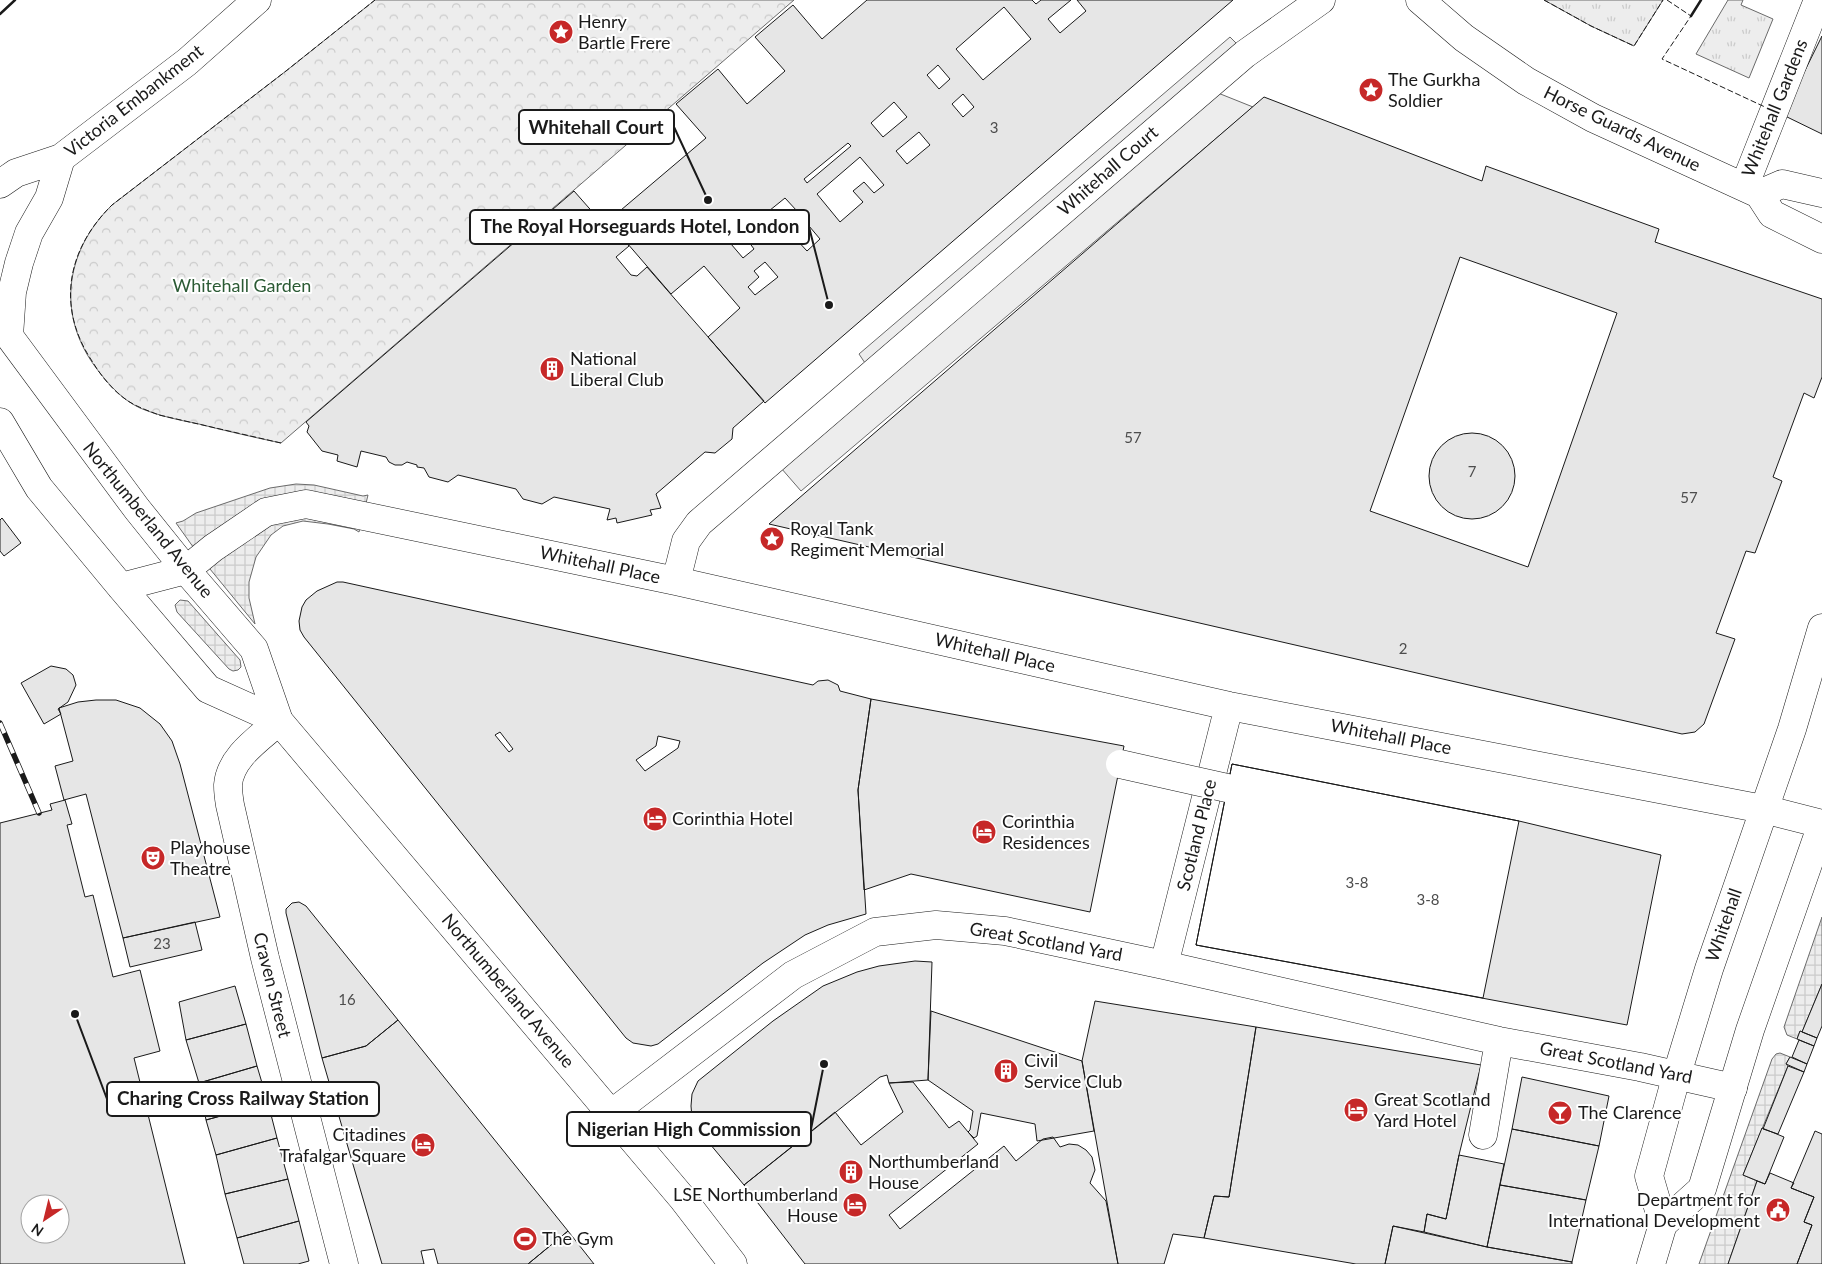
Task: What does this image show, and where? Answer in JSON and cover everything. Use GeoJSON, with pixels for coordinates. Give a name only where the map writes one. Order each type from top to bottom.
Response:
{"type":"FeatureCollection","features":[{"type":"Feature","properties":{"kind":"street","name":"Victoria Embankment"},"geometry":{"type":"LineString","coordinates":[[0,184],[16,172],[61,158],[187,62],[257,0]]}},
{"type":"Feature","properties":{"kind":"street","name":"Whitehall Court"},"geometry":{"type":"LineString","coordinates":[[676,581],[686,542],[699,523],[1244,54],[1321,0]]}},
{"type":"Feature","properties":{"kind":"street","name":"Horse Guards Avenue"},"geometry":{"type":"LineString","coordinates":[[1420,0],[1464,38],[1526,81],[1593,118],[1751,191]]}},
{"type":"Feature","properties":{"kind":"street","name":"Whitehall Gardens"},"geometry":{"type":"LineString","coordinates":[[1751,191],[1818,0]]}},
{"type":"Feature","properties":{"kind":"street"},"geometry":{"type":"LineString","coordinates":[[4,331],[19,263],[29,233],[49,198],[61,158]]}},
{"type":"Feature","properties":{"kind":"street"},"geometry":{"type":"LineString","coordinates":[[1822,193],[1782,184],[1751,191],[1772,214],[1822,239]]}},
{"type":"Feature","properties":{"kind":"street","name":"Northumberland Avenue"},"geometry":{"type":"LineString","coordinates":[[4,331],[88,444],[186,570],[254,648],[279,721],[683,1199],[732,1264]]}},
{"type":"Feature","properties":{"kind":"street","name":"Northumberland Avenue"},"geometry":{"type":"LineString","coordinates":[[0,422],[39,488],[120,587],[208,689],[279,721]]}},
{"type":"Feature","properties":{"kind":"street","name":"Whitehall Place"},"geometry":{"type":"LineString","coordinates":[[186,570],[213,548],[266,512],[306,504],[676,581],[1229,706],[1763,809],[1822,824]]}},
{"type":"Feature","properties":{"kind":"street"},"geometry":{"type":"LineString","coordinates":[[120,587],[186,570]]}},
{"type":"Feature","properties":{"kind":"street","name":"Whitehall"},"geometry":{"type":"LineString","coordinates":[[1663,1224],[1649,1176],[1677,1074],[1709,969],[1792,729],[1822,628]]}},
{"type":"Feature","properties":{"kind":"street","name":"Scotland Place"},"geometry":{"type":"LineString","coordinates":[[1164,965],[1229,706]]}},
{"type":"Feature","properties":{"kind":"street","name":"Craven Street"},"geometry":{"type":"LineString","coordinates":[[279,721],[247,750],[233,767],[228,784],[230,805],[265,958],[344,1264]]}},
{"type":"Feature","properties":{"kind":"street"},"geometry":{"type":"LineString","coordinates":[[1120,764],[1227,788]]}},
{"type":"Feature","properties":{"kind":"street"},"geometry":{"type":"LineString","coordinates":[[1651,1264],[1663,1224],[1702,1189],[1772,966],[1822,824]]}},
{"type":"Feature","properties":{"kind":"street","name":"Great Scotland Yard"},"geometry":{"type":"LineString","coordinates":[[611,1114],[793,975],[875,932],[936,925],[1005,931],[1499,1041],[1677,1074],[1733,1088]]}},
{"type":"Feature","properties":{"kind":"street"},"geometry":{"type":"LineString","coordinates":[[1483,1135],[1499,1041]]}},
{"type":"Feature","properties":{"kind":"green space","name":"Whitehall Garden"},"geometry":{"type":"Polygon","coordinates":[[[375,0],[794,0],[281,443],[169,418],[134,405],[118,393],[100,373],[86,352],[76,331],[71,287],[75,265],[83,244],[96,224],[112,205],[375,0]]]}},
{"type":"Feature","properties":{"kind":"green space"},"geometry":{"type":"Polygon","coordinates":[[[1544,0],[1663,0],[1634,46],[1591,26],[1544,0]]]}},
{"type":"Feature","properties":{"kind":"green space"},"geometry":{"type":"Polygon","coordinates":[[[1728,0],[1743,0],[1741,5],[1773,19],[1749,78],[1696,54],[1728,0]]]}},
{"type":"Feature","properties":{"kind":"shaded area"},"geometry":{"type":"Polygon","coordinates":[[[1230,37],[1238,45],[865,363],[859,354],[1230,37]]]}},
{"type":"Feature","properties":{"kind":"shaded area"},"geometry":{"type":"Polygon","coordinates":[[[1218,93],[1253,107],[801,491],[781,468],[1218,93]]]}},
{"type":"Feature","properties":{"kind":"shaded area"},"geometry":{"type":"Polygon","coordinates":[[[296,484],[314,485],[363,496],[368,495],[359,532],[354,529],[303,521],[283,526],[271,535],[256,557],[249,582],[249,598],[255,624],[201,558],[176,523],[196,513],[270,488],[296,484]]]}},
{"type":"Feature","properties":{"kind":"shaded area"},"geometry":{"type":"Polygon","coordinates":[[[180,600],[188,601],[240,660],[241,667],[238,670],[233,671],[229,669],[177,612],[175,605],[180,600]]]}},
{"type":"Feature","properties":{"kind":"shaded area"},"geometry":{"type":"Polygon","coordinates":[[[1822,917],[1822,984],[1802,1032],[1800,1031],[1797,1039],[1787,1035],[1784,1027],[1822,917]]]}},
{"type":"Feature","properties":{"kind":"shaded area"},"geometry":{"type":"Polygon","coordinates":[[[1780,1053],[1790,1057],[1786,1064],[1788,1066],[1743,1175],[1757,1181],[1728,1264],[1699,1264],[1772,1059],[1776,1054],[1780,1053]]]}},
{"type":"Feature","properties":{"kind":"building"},"geometry":{"type":"Polygon","coordinates":[[[867,0],[1032,0],[1036,4],[1041,0],[1071,0],[1048,19],[1060,33],[1086,11],[1077,0],[1233,0],[765,403],[708,337],[740,308],[704,266],[671,294],[608,221],[706,138],[676,104],[718,69],[747,104],[785,71],[755,37],[793,5],[822,39],[867,0]],[[1004,7],[956,49],[983,80],[1031,39],[1004,7]],[[938,65],[927,75],[939,89],[950,79],[938,65]],[[963,94],[952,104],[963,117],[974,107],[963,94]],[[894,102],[871,123],[883,137],[907,117],[894,102]],[[919,132],[896,151],[907,164],[930,145],[919,132]],[[848,143],[804,179],[807,183],[851,146],[848,143]],[[860,157],[817,194],[840,222],[863,202],[853,191],[864,182],[874,193],[884,185],[860,157]],[[785,198],[759,219],[771,233],[797,211],[785,198]],[[809,226],[795,238],[807,251],[820,239],[809,226]],[[743,234],[731,244],[743,258],[754,249],[743,234]],[[765,262],[754,271],[759,277],[748,287],[755,295],[778,277],[765,262]]]}},
{"type":"Feature","properties":{"kind":"building"},"geometry":{"type":"Polygon","coordinates":[[[1822,36],[1822,134],[1783,115],[1822,36]]]}},
{"type":"Feature","properties":{"kind":"building"},"geometry":{"type":"Polygon","coordinates":[[[1264,97],[1482,181],[1486,166],[1659,229],[1655,242],[1822,299],[1822,377],[1814,398],[1804,393],[1773,477],[1782,481],[1755,553],[1746,551],[1716,633],[1735,639],[1704,724],[1695,732],[1682,734],[769,524],[1264,97]],[[1460,257],[1370,511],[1528,567],[1617,313],[1460,257]]]}},
{"type":"Feature","properties":{"kind":"building","name":"National Liberal Club"},"geometry":{"type":"Polygon","coordinates":[[[574,191],[604,225],[608,221],[629,246],[616,257],[631,275],[637,276],[647,267],[764,401],[733,428],[732,439],[715,453],[705,452],[656,494],[661,508],[650,510],[652,515],[617,523],[616,518],[607,520],[610,509],[554,497],[542,504],[523,499],[516,489],[458,475],[448,482],[429,477],[424,468],[417,467],[417,465],[407,462],[402,465],[395,465],[389,462],[386,457],[361,451],[357,467],[337,461],[338,455],[322,451],[307,432],[309,426],[306,422],[574,191]]]}},
{"type":"Feature","properties":{"kind":"building"},"geometry":{"type":"Polygon","coordinates":[[[1472,433],[1488,436],[1496,440],[1508,452],[1512,460],[1515,476],[1512,492],[1508,500],[1496,512],[1488,516],[1472,519],[1456,516],[1448,512],[1436,500],[1432,492],[1429,476],[1432,460],[1436,452],[1448,440],[1456,436],[1472,433]]]}},
{"type":"Feature","properties":{"kind":"building"},"geometry":{"type":"Polygon","coordinates":[[[2,518],[21,543],[4,556],[0,551],[0,520],[2,518]]]}},
{"type":"Feature","properties":{"kind":"building","name":"Corinthia Hotel"},"geometry":{"type":"Polygon","coordinates":[[[337,582],[343,582],[813,685],[818,681],[828,680],[838,685],[840,691],[871,699],[858,790],[866,914],[828,925],[805,935],[763,963],[658,1044],[651,1046],[633,1043],[626,1038],[304,637],[300,630],[299,621],[302,607],[306,600],[317,591],[337,582]],[[500,732],[495,735],[509,752],[513,749],[500,732]],[[658,736],[656,746],[636,760],[645,771],[678,748],[680,741],[658,736]]]}},
{"type":"Feature","properties":{"kind":"building"},"geometry":{"type":"Polygon","coordinates":[[[51,666],[66,669],[73,675],[76,685],[68,702],[58,709],[61,714],[44,724],[21,683],[51,666]]]}},
{"type":"Feature","properties":{"kind":"building","name":"Corinthia Residences"},"geometry":{"type":"Polygon","coordinates":[[[871,699],[1124,746],[1090,912],[911,874],[864,890],[858,790],[871,699]]]}},
{"type":"Feature","properties":{"kind":"building","name":"Playhouse Theatre"},"geometry":{"type":"Polygon","coordinates":[[[116,700],[140,708],[160,724],[172,741],[180,764],[220,917],[123,938],[86,794],[64,800],[55,766],[73,761],[59,708],[78,702],[116,700]]]}},
{"type":"Feature","properties":{"kind":"building"},"geometry":{"type":"Polygon","coordinates":[[[1232,764],[1519,821],[1661,855],[1627,1025],[1196,945],[1232,764]]]}},
{"type":"Feature","properties":{"kind":"building"},"geometry":{"type":"Polygon","coordinates":[[[1232,764],[1519,821],[1483,998],[1196,945],[1232,764]]]}},
{"type":"Feature","properties":{"kind":"building"},"geometry":{"type":"Polygon","coordinates":[[[65,800],[72,824],[67,825],[85,897],[93,895],[113,977],[140,970],[160,1051],[134,1058],[185,1264],[0,1264],[0,823],[52,810],[50,804],[65,800]]]}},
{"type":"Feature","properties":{"kind":"building"},"geometry":{"type":"Polygon","coordinates":[[[299,902],[306,906],[398,1020],[366,1046],[322,1058],[286,913],[286,909],[292,903],[299,902]]]}},
{"type":"Feature","properties":{"kind":"building"},"geometry":{"type":"Polygon","coordinates":[[[195,922],[202,950],[130,967],[123,938],[195,922]]]}},
{"type":"Feature","properties":{"kind":"building"},"geometry":{"type":"Polygon","coordinates":[[[915,961],[932,962],[928,1080],[889,1083],[887,1075],[880,1077],[744,1185],[710,1144],[692,1118],[692,1094],[698,1081],[773,1021],[823,986],[857,972],[879,966],[915,961]]]}},
{"type":"Feature","properties":{"kind":"building"},"geometry":{"type":"Polygon","coordinates":[[[1822,984],[1822,1026],[1817,1038],[1802,1032],[1822,984]]]}},
{"type":"Feature","properties":{"kind":"building"},"geometry":{"type":"Polygon","coordinates":[[[235,986],[246,1024],[186,1040],[179,1002],[235,986]]]}},
{"type":"Feature","properties":{"kind":"building"},"geometry":{"type":"Polygon","coordinates":[[[1095,1001],[1256,1027],[1229,1197],[1214,1196],[1204,1238],[1173,1234],[1164,1264],[1118,1264],[1082,1061],[1095,1001]]]}},
{"type":"Feature","properties":{"kind":"building","name":"Civil Service Club"},"geometry":{"type":"Polygon","coordinates":[[[931,1011],[1082,1061],[1094,1131],[1037,1141],[1035,1124],[981,1113],[977,1136],[974,1138],[968,1132],[973,1111],[928,1080],[931,1011]]]}},
{"type":"Feature","properties":{"kind":"building","name":"Citadines Trafalgar Square"},"geometry":{"type":"Polygon","coordinates":[[[398,1020],[568,1231],[528,1264],[438,1264],[434,1249],[421,1251],[424,1264],[382,1264],[322,1058],[366,1046],[398,1020]]]}},
{"type":"Feature","properties":{"kind":"building"},"geometry":{"type":"Polygon","coordinates":[[[246,1024],[257,1066],[199,1083],[186,1040],[246,1024]]]}},
{"type":"Feature","properties":{"kind":"building","name":"Great Scotland Yard Hotel"},"geometry":{"type":"Polygon","coordinates":[[[1256,1027],[1481,1065],[1459,1155],[1446,1219],[1427,1214],[1424,1232],[1393,1226],[1385,1264],[1356,1264],[1204,1238],[1214,1196],[1229,1197],[1256,1027]]]}},
{"type":"Feature","properties":{"kind":"building"},"geometry":{"type":"Polygon","coordinates":[[[1800,1031],[1817,1038],[1814,1046],[1797,1039],[1800,1031]]]}},
{"type":"Feature","properties":{"kind":"building"},"geometry":{"type":"Polygon","coordinates":[[[1799,1040],[1814,1046],[1807,1064],[1792,1057],[1799,1040]]]}},
{"type":"Feature","properties":{"kind":"building"},"geometry":{"type":"Polygon","coordinates":[[[1790,1057],[1807,1064],[1804,1072],[1786,1064],[1790,1057]]]}},
{"type":"Feature","properties":{"kind":"building"},"geometry":{"type":"Polygon","coordinates":[[[257,1066],[268,1103],[206,1120],[199,1083],[257,1066]]]}},
{"type":"Feature","properties":{"kind":"building"},"geometry":{"type":"Polygon","coordinates":[[[1788,1066],[1804,1072],[1778,1134],[1763,1129],[1788,1066]]]}},
{"type":"Feature","properties":{"kind":"building","name":"The Clarence"},"geometry":{"type":"Polygon","coordinates":[[[1522,1077],[1609,1096],[1599,1146],[1512,1129],[1522,1077]]]}},
{"type":"Feature","properties":{"kind":"building","name":"Northumberland House"},"geometry":{"type":"Polygon","coordinates":[[[913,1082],[949,1128],[959,1121],[978,1144],[889,1215],[900,1229],[1004,1146],[1016,1161],[1043,1139],[1053,1137],[1060,1147],[1069,1144],[1078,1145],[1092,1157],[1095,1170],[1090,1183],[1106,1201],[1118,1264],[805,1264],[744,1185],[835,1112],[861,1145],[903,1112],[889,1083],[913,1082]]]}},
{"type":"Feature","properties":{"kind":"building"},"geometry":{"type":"Polygon","coordinates":[[[268,1103],[277,1138],[216,1155],[206,1120],[268,1103]]]}},
{"type":"Feature","properties":{"kind":"building"},"geometry":{"type":"Polygon","coordinates":[[[1762,1128],[1784,1137],[1765,1184],[1743,1175],[1762,1128]]]}},
{"type":"Feature","properties":{"kind":"building"},"geometry":{"type":"Polygon","coordinates":[[[1512,1129],[1599,1146],[1586,1200],[1500,1185],[1512,1129]]]}},
{"type":"Feature","properties":{"kind":"building"},"geometry":{"type":"Polygon","coordinates":[[[1815,1131],[1822,1134],[1822,1264],[1797,1264],[1812,1225],[1804,1222],[1814,1197],[1791,1188],[1815,1131]]]}},
{"type":"Feature","properties":{"kind":"building"},"geometry":{"type":"Polygon","coordinates":[[[277,1138],[288,1179],[225,1194],[216,1155],[277,1138]]]}},
{"type":"Feature","properties":{"kind":"building"},"geometry":{"type":"Polygon","coordinates":[[[1459,1155],[1504,1164],[1487,1247],[1424,1232],[1427,1214],[1446,1219],[1459,1155]]]}},
{"type":"Feature","properties":{"kind":"building","name":"Department for International Development"},"geometry":{"type":"Polygon","coordinates":[[[1770,1173],[1794,1183],[1791,1188],[1814,1197],[1804,1222],[1812,1225],[1797,1264],[1728,1264],[1757,1181],[1765,1184],[1770,1173]]]}},
{"type":"Feature","properties":{"kind":"building"},"geometry":{"type":"Polygon","coordinates":[[[288,1179],[299,1221],[237,1238],[225,1194],[288,1179]]]}},
{"type":"Feature","properties":{"kind":"building"},"geometry":{"type":"Polygon","coordinates":[[[1500,1185],[1586,1200],[1572,1262],[1487,1247],[1500,1185]]]}},
{"type":"Feature","properties":{"kind":"building"},"geometry":{"type":"Polygon","coordinates":[[[299,1221],[309,1261],[298,1264],[244,1264],[237,1238],[299,1221]]]}},
{"type":"Feature","properties":{"kind":"building"},"geometry":{"type":"Polygon","coordinates":[[[1393,1226],[1487,1247],[1572,1262],[1572,1264],[1385,1264],[1393,1226]]]}},
{"type":"Feature","properties":{"kind":"building"},"geometry":{"type":"Polygon","coordinates":[[[568,1231],[594,1264],[528,1264],[568,1231]]]}},
{"type":"Feature","properties":{"kind":"railway"},"geometry":{"type":"LineString","coordinates":[[0,723],[39,813]]}},
{"type":"Feature","properties":{"kind":"fence"},"geometry":{"type":"LineString","coordinates":[[281,443],[159,415],[128,401],[112,388],[92,361],[81,341],[74,320],[71,300],[72,279],[76,259],[85,240],[112,205],[375,0]]}},
{"type":"Feature","properties":{"kind":"fence"},"geometry":{"type":"LineString","coordinates":[[1544,0],[1591,26],[1634,46],[1663,0]]}},
{"type":"Feature","properties":{"kind":"fence"},"geometry":{"type":"LineString","coordinates":[[1667,0],[1691,16],[1662,59],[1765,107]]}},
{"type":"Feature","properties":{"kind":"wall"},"geometry":{"type":"LineString","coordinates":[[0,14],[15,0]]}},
{"type":"Feature","properties":{"kind":"wall"},"geometry":{"type":"LineString","coordinates":[[1691,16],[1701,0]]}},
{"type":"Feature","properties":{"kind":"place","name":"Henry Bartle Frere"},"geometry":{"type":"Point","coordinates":[561,32]}},
{"type":"Feature","properties":{"kind":"place","name":"The Gurkha Soldier"},"geometry":{"type":"Point","coordinates":[1371,90]}},
{"type":"Feature","properties":{"kind":"place","name":"Whitehall Court"},"geometry":{"type":"Point","coordinates":[708,200]}},
{"type":"Feature","properties":{"kind":"place","name":"The Royal Horseguards Hotel, London"},"geometry":{"type":"Point","coordinates":[829,305]}},
{"type":"Feature","properties":{"kind":"place","name":"National Liberal Club"},"geometry":{"type":"Point","coordinates":[552,369]}},
{"type":"Feature","properties":{"kind":"place","name":"Royal Tank Regiment Memorial"},"geometry":{"type":"Point","coordinates":[772,539]}},
{"type":"Feature","properties":{"kind":"place","name":"Corinthia Hotel"},"geometry":{"type":"Point","coordinates":[655,819]}},
{"type":"Feature","properties":{"kind":"place","name":"Corinthia Residences"},"geometry":{"type":"Point","coordinates":[984,832]}},
{"type":"Feature","properties":{"kind":"place","name":"Playhouse Theatre"},"geometry":{"type":"Point","coordinates":[153,858]}},
{"type":"Feature","properties":{"kind":"place","name":"Charing Cross Railway Station"},"geometry":{"type":"Point","coordinates":[75,1014]}},
{"type":"Feature","properties":{"kind":"place","name":"Nigerian High Commission"},"geometry":{"type":"Point","coordinates":[824,1064]}},
{"type":"Feature","properties":{"kind":"place","name":"Civil Service Club"},"geometry":{"type":"Point","coordinates":[1006,1071]}},
{"type":"Feature","properties":{"kind":"place","name":"Great Scotland Yard Hotel"},"geometry":{"type":"Point","coordinates":[1356,1110]}},
{"type":"Feature","properties":{"kind":"place","name":"The Clarence"},"geometry":{"type":"Point","coordinates":[1560,1113]}},
{"type":"Feature","properties":{"kind":"place","name":"Citadines Trafalgar Square"},"geometry":{"type":"Point","coordinates":[423,1145]}},
{"type":"Feature","properties":{"kind":"place","name":"Northumberland House"},"geometry":{"type":"Point","coordinates":[851,1172]}},
{"type":"Feature","properties":{"kind":"place","name":"LSE Northumberland House"},"geometry":{"type":"Point","coordinates":[855,1205]}},
{"type":"Feature","properties":{"kind":"place","name":"Department for International Development"},"geometry":{"type":"Point","coordinates":[1778,1210]}},
{"type":"Feature","properties":{"kind":"place","name":"The Gym"},"geometry":{"type":"Point","coordinates":[525,1239]}}]}
